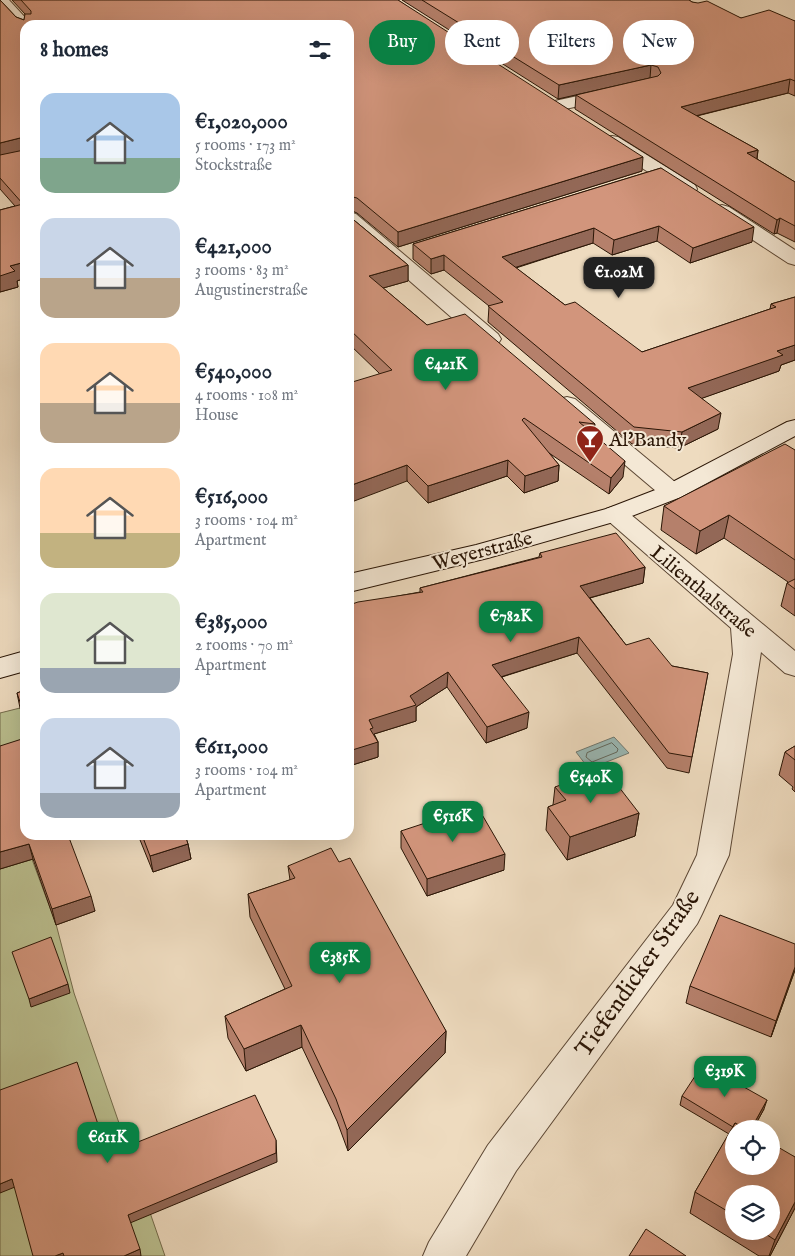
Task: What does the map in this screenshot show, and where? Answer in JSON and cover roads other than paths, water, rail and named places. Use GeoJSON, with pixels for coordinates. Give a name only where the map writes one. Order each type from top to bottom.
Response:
{"type":"FeatureCollection","features":[{"type":"Feature","properties":{"kind":"street"},"geometry":{"type":"LineString","coordinates":[[1,0],[20,21]]}},
{"type":"Feature","properties":{"kind":"street"},"geometry":{"type":"LineString","coordinates":[[556,106],[622,91]]}},
{"type":"Feature","properties":{"kind":"street"},"geometry":{"type":"LineString","coordinates":[[540,96],[572,117]]}},
{"type":"Feature","properties":{"kind":"street"},"geometry":{"type":"LineString","coordinates":[[597,132],[795,259]]}},
{"type":"Feature","properties":{"kind":"street"},"geometry":{"type":"LineString","coordinates":[[644,178],[662,173]]}},
{"type":"Feature","properties":{"kind":"street"},"geometry":{"type":"LineString","coordinates":[[354,221],[402,254],[508,354]]}},
{"type":"Feature","properties":{"kind":"street"},"geometry":{"type":"LineString","coordinates":[[553,392],[672,492]]}},
{"type":"Feature","properties":{"kind":"street","name":"Weyerstraße"},"geometry":{"type":"LineString","coordinates":[[354,582],[479,552],[615,514],[672,492],[795,427]]}},
{"type":"Feature","properties":{"kind":"street","name":"Lilienthalstraße"},"geometry":{"type":"LineString","coordinates":[[615,514],[633,532],[795,666]]}},
{"type":"Feature","properties":{"kind":"street","name":"Tiefendicker Straße"},"geometry":{"type":"LineString","coordinates":[[443,1256],[502,1158],[685,914],[703,879],[713,855],[747,654],[745,624]]}},
{"type":"Feature","properties":{"kind":"street"},"geometry":{"type":"LineString","coordinates":[[0,668],[20,663]]}},
{"type":"Feature","properties":{"kind":"water"},"geometry":{"type":"Polygon","coordinates":[[[614,737],[629,753],[589,769],[576,752],[614,737]]]}},
{"type":"Feature","properties":{"kind":"place","name":"Al'Bandy"},"geometry":{"type":"Point","coordinates":[590,463]}}]}
